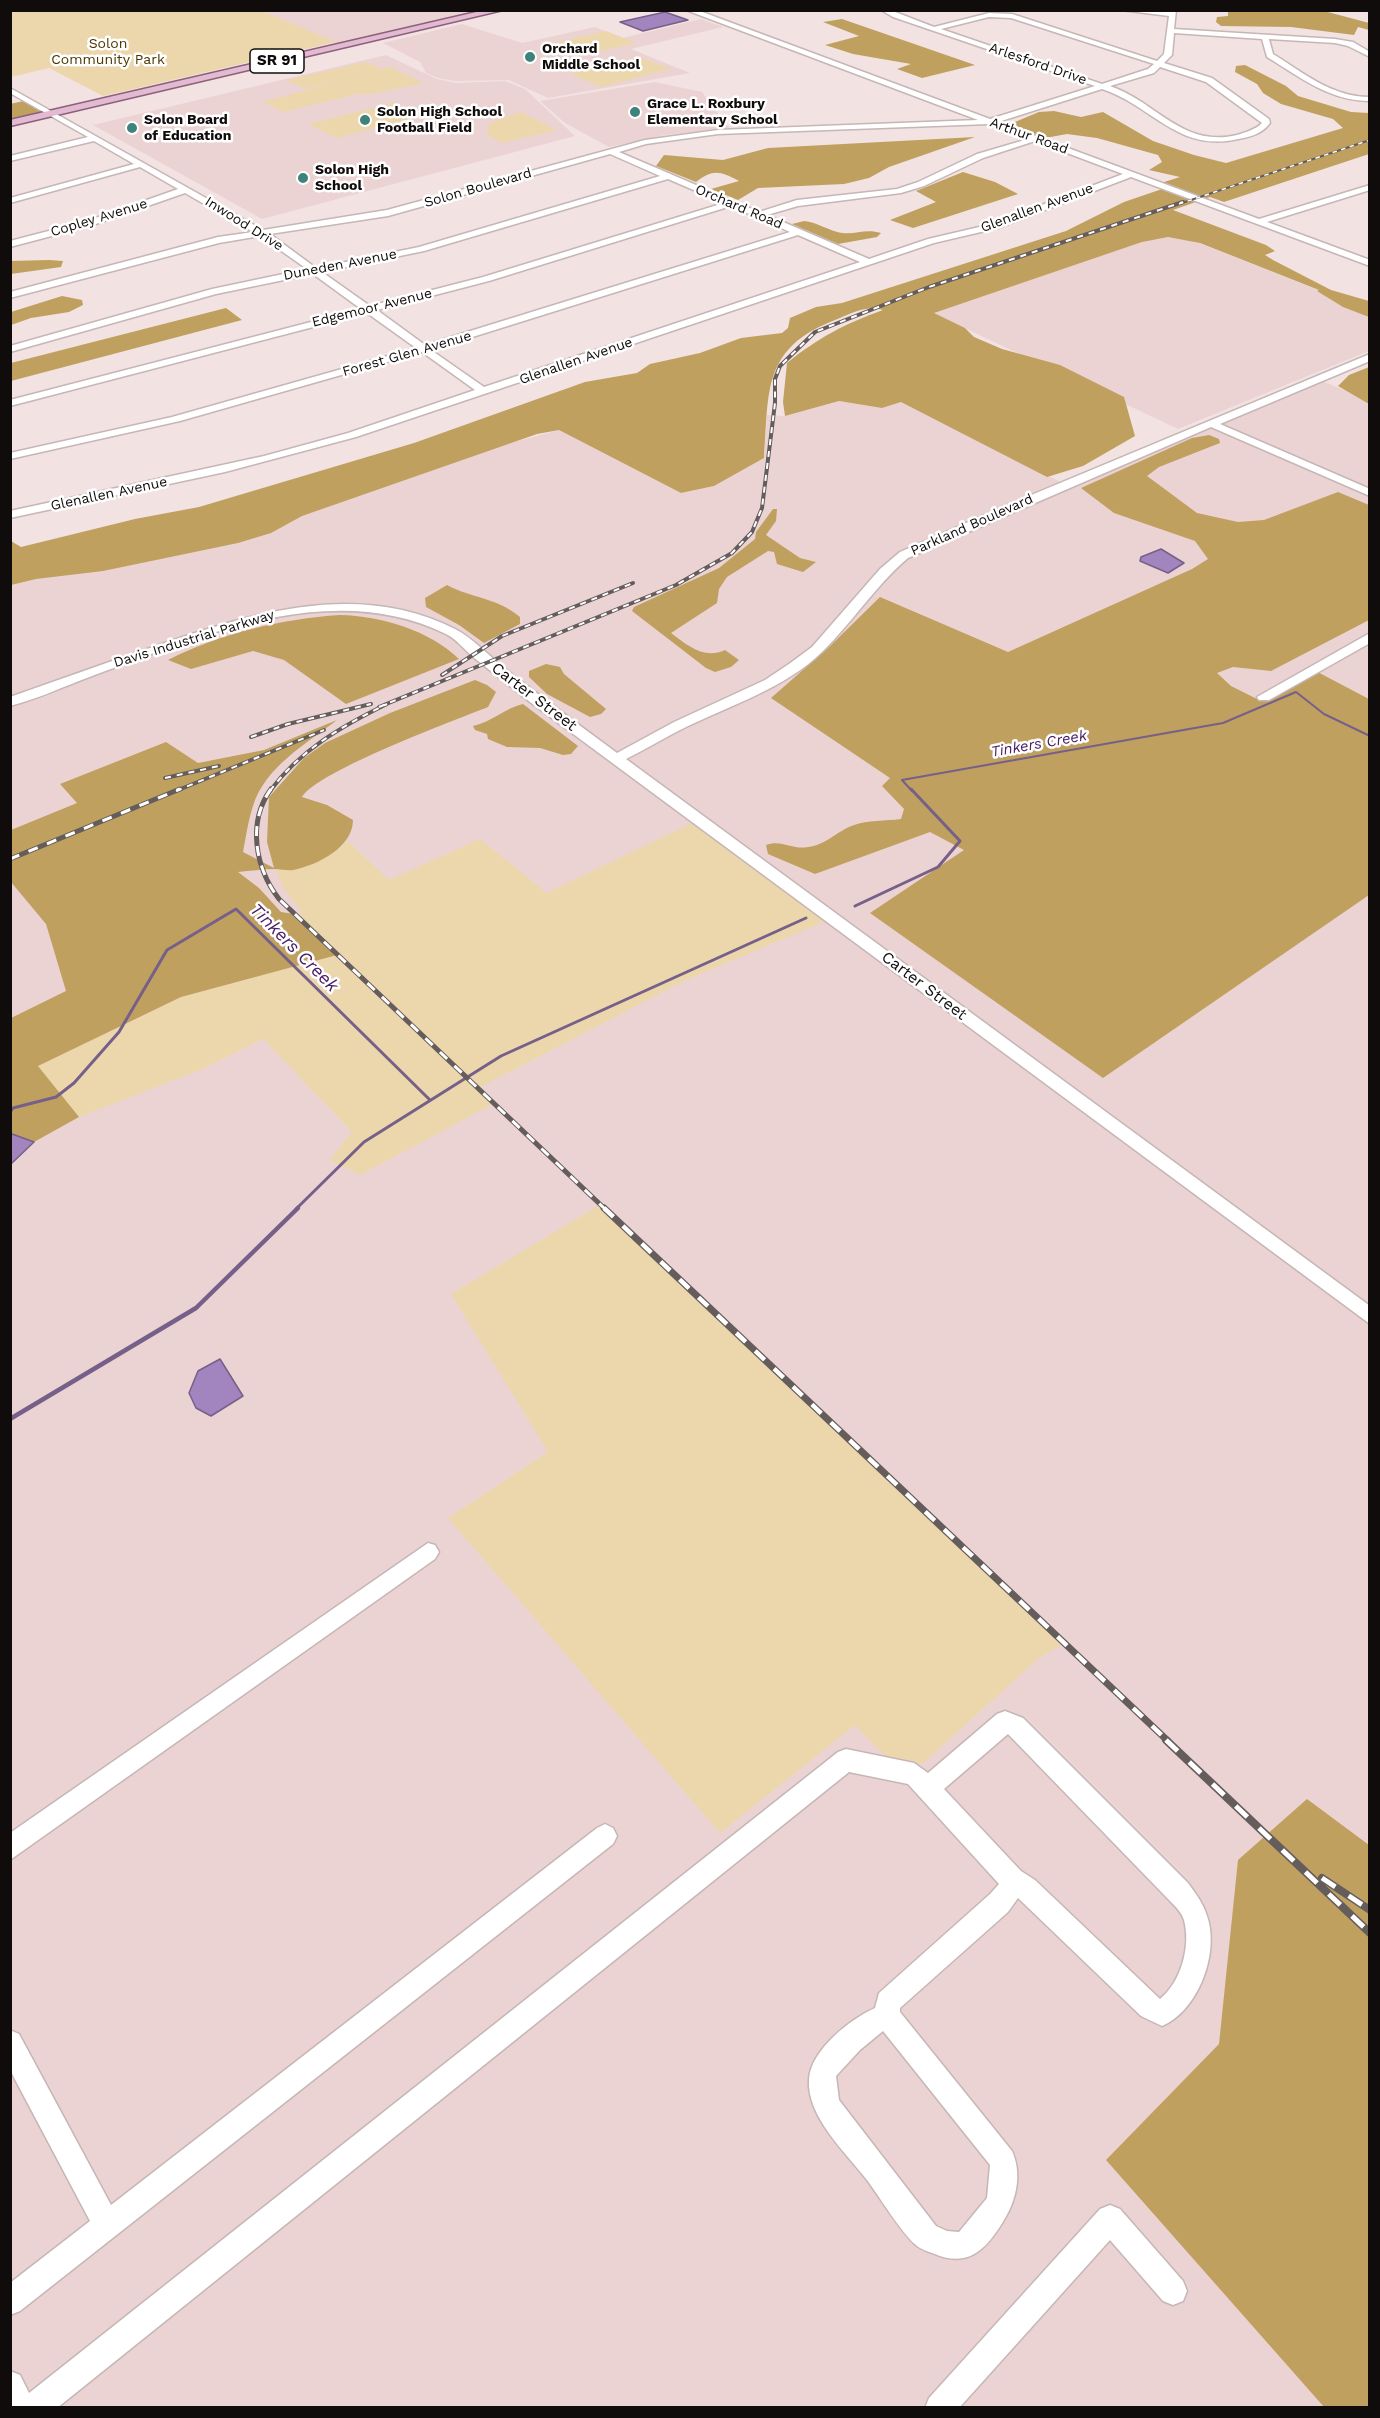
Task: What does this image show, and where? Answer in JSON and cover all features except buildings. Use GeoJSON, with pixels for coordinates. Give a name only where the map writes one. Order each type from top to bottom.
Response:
{"type":"FeatureCollection","features":[{"type":"Feature","properties":{"kind":"main road","name":"SR 91"},"geometry":{"type":"LineString","coordinates":[[10,123],[499,10]]}},
{"type":"Feature","properties":{"kind":"street","name":"Arthur Road"},"geometry":{"type":"LineString","coordinates":[[688,10],[1370,263]]}},
{"type":"Feature","properties":{"kind":"street","name":"Arlesford Drive"},"geometry":{"type":"LineString","coordinates":[[884,10],[933,29],[1104,86],[1127,96],[1182,134],[1200,139],[1226,140],[1260,130],[1266,123],[1264,118],[1209,80],[1160,64]]}},
{"type":"Feature","properties":{"kind":"street"},"geometry":{"type":"LineString","coordinates":[[989,122],[1140,75],[1160,64],[1168,55],[1173,12],[1124,10]]}},
{"type":"Feature","properties":{"kind":"street"},"geometry":{"type":"LineString","coordinates":[[933,29],[980,16],[1012,16],[1160,64]]}},
{"type":"Feature","properties":{"kind":"street"},"geometry":{"type":"LineString","coordinates":[[1172,31],[1343,42],[1370,55]]}},
{"type":"Feature","properties":{"kind":"street"},"geometry":{"type":"LineString","coordinates":[[1265,37],[1270,55],[1335,95],[1353,99],[1370,99]]}},
{"type":"Feature","properties":{"kind":"street","name":"Inwood Drive"},"geometry":{"type":"LineString","coordinates":[[10,90],[262,233],[422,350],[484,392]]}},
{"type":"Feature","properties":{"kind":"street"},"geometry":{"type":"LineString","coordinates":[[951,122],[968,117],[962,111]]}},
{"type":"Feature","properties":{"kind":"street","name":"Solon Boulevard"},"geometry":{"type":"LineString","coordinates":[[10,295],[177,249],[387,213],[610,150],[657,140],[718,132],[989,122]]}},
{"type":"Feature","properties":{"kind":"street"},"geometry":{"type":"LineString","coordinates":[[10,159],[95,138]]}},
{"type":"Feature","properties":{"kind":"street"},"geometry":{"type":"LineString","coordinates":[[758,215],[797,203],[898,192],[921,184],[980,156],[1035,139]]}},
{"type":"Feature","properties":{"kind":"street","name":"Orchard Road"},"geometry":{"type":"LineString","coordinates":[[610,150],[869,262]]}},
{"type":"Feature","properties":{"kind":"street"},"geometry":{"type":"LineString","coordinates":[[10,201],[142,164]]}},
{"type":"Feature","properties":{"kind":"street","name":"Glenallen Avenue"},"geometry":{"type":"LineString","coordinates":[[10,514],[131,491],[267,459],[392,423],[869,262],[931,242],[995,226],[1131,174]]}},
{"type":"Feature","properties":{"kind":"street","name":"Duneden Avenue"},"geometry":{"type":"LineString","coordinates":[[10,349],[215,291],[421,249],[668,176]]}},
{"type":"Feature","properties":{"kind":"street"},"geometry":{"type":"LineString","coordinates":[[1260,221],[1322,204],[1370,187]]}},
{"type":"Feature","properties":{"kind":"street","name":"Copley Avenue"},"geometry":{"type":"LineString","coordinates":[[10,244],[90,223],[187,189]]}},
{"type":"Feature","properties":{"kind":"street","name":"Edgemoor Avenue"},"geometry":{"type":"LineString","coordinates":[[10,403],[486,279],[732,203]]}},
{"type":"Feature","properties":{"kind":"street"},"geometry":{"type":"LineString","coordinates":[[177,249],[243,222]]}},
{"type":"Feature","properties":{"kind":"street","name":"Forest Glen Avenue"},"geometry":{"type":"LineString","coordinates":[[10,456],[170,422],[609,294],[798,232]]}},
{"type":"Feature","properties":{"kind":"street","name":"Parkland Boulevard"},"geometry":{"type":"LineString","coordinates":[[618,759],[679,725],[770,683],[794,667],[816,650],[881,576],[904,555],[1004,510],[1370,357]]}},
{"type":"Feature","properties":{"kind":"street"},"geometry":{"type":"LineString","coordinates":[[1212,424],[1370,493]]}},
{"type":"Feature","properties":{"kind":"street","name":"Davis Industrial Parkway"},"geometry":{"type":"LineString","coordinates":[[10,702],[207,633],[252,619],[310,608],[344,606],[413,615],[452,632],[479,655]]}},
{"type":"Feature","properties":{"kind":"street"},"geometry":{"type":"LineString","coordinates":[[1264,697],[1370,637]]}},
{"type":"Feature","properties":{"kind":"street","name":"Carter Street"},"geometry":{"type":"LineString","coordinates":[[479,655],[543,706],[618,759],[1370,1317]]}},
{"type":"Feature","properties":{"kind":"street"},"geometry":{"type":"LineString","coordinates":[[10,1848],[428,1552]]}},
{"type":"Feature","properties":{"kind":"street"},"geometry":{"type":"LineString","coordinates":[[33,2408],[846,1760],[914,1774],[1012,1880],[1026,1889],[1150,2007],[1162,2013],[1171,2008],[1187,1986],[1196,1955],[1196,1918],[1179,1892],[1015,1726],[1005,1722],[928,1788]]}},
{"type":"Feature","properties":{"kind":"street"},"geometry":{"type":"LineString","coordinates":[[10,2301],[605,1836]]}},
{"type":"Feature","properties":{"kind":"street"},"geometry":{"type":"LineString","coordinates":[[887,2016],[874,2020],[826,2064],[822,2076],[824,2095],[830,2110],[926,2236],[946,2245],[965,2246],[999,2207],[1006,2182],[1003,2160],[887,2016],[888,2002],[999,1903],[1010,1888],[1012,1880]]}},
{"type":"Feature","properties":{"kind":"street"},"geometry":{"type":"LineString","coordinates":[[10,2043],[107,2225]]}},
{"type":"Feature","properties":{"kind":"street"},"geometry":{"type":"LineString","coordinates":[[939,2408],[1110,2219],[1173,2291]]}},
{"type":"Feature","properties":{"kind":"street"},"geometry":{"type":"LineString","coordinates":[[10,2385],[21,2408]]}},
{"type":"Feature","properties":{"kind":"shaded area"},"geometry":{"type":"Polygon","coordinates":[[[261,11],[499,11],[343,46],[261,11]]]}},
{"type":"Feature","properties":{"kind":"shaded area"},"geometry":{"type":"Polygon","coordinates":[[[1228,11],[1324,11],[1369,23],[1369,30],[1358,27],[1354,35],[1291,27],[1221,26],[1216,22],[1217,17],[1228,16],[1228,11]]]}},
{"type":"Feature","properties":{"kind":"shaded area"},"geometry":{"type":"Polygon","coordinates":[[[665,12],[688,20],[643,31],[620,22],[665,12]]]}},
{"type":"Feature","properties":{"kind":"shaded area","name":"Orchard Middle School"},"geometry":{"type":"Polygon","coordinates":[[[701,19],[723,27],[631,49],[690,73],[548,98],[509,80],[454,81],[438,78],[426,73],[420,62],[383,43],[462,24],[522,43],[595,27],[623,38],[701,19]]]}},
{"type":"Feature","properties":{"kind":"shaded area"},"geometry":{"type":"Polygon","coordinates":[[[842,19],[975,65],[922,78],[897,69],[911,64],[853,54],[825,45],[859,36],[823,22],[842,19]]]}},
{"type":"Feature","properties":{"kind":"shaded area","name":"Solon High School"},"geometry":{"type":"Polygon","coordinates":[[[386,55],[437,79],[456,83],[505,81],[525,89],[575,136],[262,219],[93,125],[386,55]]]}},
{"type":"Feature","properties":{"kind":"shaded area"},"geometry":{"type":"Polygon","coordinates":[[[1245,65],[1286,86],[1298,96],[1351,112],[1369,113],[1369,154],[1224,202],[1210,197],[1173,210],[1266,245],[1275,251],[1265,255],[1273,260],[1331,290],[1369,301],[1369,317],[1343,307],[1317,291],[1319,290],[1200,243],[1168,237],[1142,242],[934,313],[965,328],[974,337],[1002,349],[1060,365],[1124,397],[1135,436],[1083,466],[1047,477],[901,402],[882,408],[839,401],[785,416],[783,402],[787,363],[832,332],[883,310],[864,309],[811,331],[794,344],[782,358],[769,392],[764,458],[714,486],[681,493],[559,430],[537,434],[302,516],[271,533],[238,543],[103,571],[36,579],[11,585],[11,541],[21,547],[135,519],[199,507],[414,443],[585,382],[637,373],[650,364],[700,353],[741,338],[782,333],[788,328],[790,318],[816,307],[842,303],[1066,231],[1124,202],[1165,188],[1158,184],[1180,177],[1149,170],[1162,162],[1158,155],[1097,138],[1067,134],[1045,138],[1010,124],[1039,112],[1054,111],[1081,117],[1103,112],[1153,141],[1226,163],[1343,128],[1333,119],[1281,104],[1263,93],[1257,84],[1235,72],[1236,66],[1245,65]]]}},
{"type":"Feature","properties":{"kind":"shaded area","name":"Grace L. Roxbury Elementary School"},"geometry":{"type":"Polygon","coordinates":[[[655,82],[702,92],[729,128],[665,135],[609,147],[565,123],[540,101],[655,82]]]}},
{"type":"Feature","properties":{"kind":"shaded area"},"geometry":{"type":"Polygon","coordinates":[[[28,100],[52,113],[11,123],[10,104],[28,100]]]}},
{"type":"Feature","properties":{"kind":"shaded area"},"geometry":{"type":"Polygon","coordinates":[[[975,137],[889,167],[869,178],[844,184],[758,188],[738,200],[711,189],[739,181],[727,175],[712,173],[696,182],[656,166],[664,155],[723,160],[768,148],[975,137]]]}},
{"type":"Feature","properties":{"kind":"shaded area"},"geometry":{"type":"Polygon","coordinates":[[[963,172],[995,182],[1018,194],[913,228],[890,220],[936,202],[916,191],[963,172]]]}},
{"type":"Feature","properties":{"kind":"shaded area"},"geometry":{"type":"Polygon","coordinates":[[[804,221],[842,233],[870,231],[881,233],[877,237],[838,244],[792,224],[804,221]]]}},
{"type":"Feature","properties":{"kind":"shaded area"},"geometry":{"type":"Polygon","coordinates":[[[1171,232],[1369,310],[1369,351],[1178,429],[933,313],[1171,232]]]}},
{"type":"Feature","properties":{"kind":"shaded area"},"geometry":{"type":"Polygon","coordinates":[[[11,261],[63,261],[61,267],[11,274],[11,261]]]}},
{"type":"Feature","properties":{"kind":"shaded area"},"geometry":{"type":"Polygon","coordinates":[[[62,296],[82,300],[83,305],[69,312],[31,318],[11,325],[11,312],[62,296]]]}},
{"type":"Feature","properties":{"kind":"shaded area"},"geometry":{"type":"Polygon","coordinates":[[[226,308],[242,320],[11,381],[11,363],[226,308]]]}},
{"type":"Feature","properties":{"kind":"shaded area"},"geometry":{"type":"Polygon","coordinates":[[[1369,367],[1369,404],[1338,386],[1349,375],[1369,367]]]}},
{"type":"Feature","properties":{"kind":"shaded area"},"geometry":{"type":"Polygon","coordinates":[[[1317,379],[1369,400],[1369,699],[1312,669],[1369,784],[1369,2407],[11,2407],[10,578],[559,430],[681,493],[714,486],[764,458],[767,415],[785,416],[839,401],[882,408],[901,402],[1065,484],[1317,379]]]}},
{"type":"Feature","properties":{"kind":"shaded area"},"geometry":{"type":"Polygon","coordinates":[[[1209,435],[1219,439],[1220,443],[1159,467],[1147,476],[1197,513],[1238,522],[1264,520],[1338,492],[1369,505],[1369,620],[1271,671],[1233,667],[1217,673],[1231,686],[1259,700],[1312,669],[1369,699],[1369,895],[1103,1078],[870,913],[964,850],[930,832],[815,874],[768,854],[766,845],[771,843],[803,848],[814,846],[859,823],[901,819],[904,809],[882,786],[890,778],[771,698],[828,648],[880,597],[1008,652],[1192,569],[1208,559],[1195,541],[1114,513],[1081,488],[1192,438],[1209,435]]]}},
{"type":"Feature","properties":{"kind":"shaded area"},"geometry":{"type":"Polygon","coordinates":[[[773,509],[777,509],[776,521],[766,535],[800,558],[816,562],[803,572],[777,564],[774,552],[768,551],[727,577],[719,589],[717,603],[671,633],[696,650],[717,653],[725,650],[739,660],[731,667],[715,672],[706,668],[632,611],[634,607],[719,568],[755,539],[756,532],[773,509]]]}},
{"type":"Feature","properties":{"kind":"shaded area"},"geometry":{"type":"Polygon","coordinates":[[[1161,549],[1184,563],[1168,573],[1140,561],[1141,557],[1161,549]]]}},
{"type":"Feature","properties":{"kind":"shaded area"},"geometry":{"type":"Polygon","coordinates":[[[447,585],[511,610],[520,617],[520,624],[484,643],[459,625],[426,607],[425,598],[447,585]]]}},
{"type":"Feature","properties":{"kind":"shaded area"},"geometry":{"type":"Polygon","coordinates":[[[340,615],[372,618],[404,626],[434,640],[459,659],[346,704],[284,660],[253,651],[191,669],[168,660],[209,642],[252,629],[296,620],[340,615]]]}},
{"type":"Feature","properties":{"kind":"shaded area"},"geometry":{"type":"Polygon","coordinates":[[[546,664],[560,667],[564,674],[606,709],[601,714],[590,717],[547,694],[529,677],[529,671],[546,664]]]}},
{"type":"Feature","properties":{"kind":"shaded area"},"geometry":{"type":"Polygon","coordinates":[[[475,680],[496,692],[488,707],[359,761],[313,786],[302,797],[327,805],[353,820],[351,830],[341,846],[323,859],[303,868],[238,872],[259,888],[281,912],[294,914],[337,955],[181,997],[38,1066],[79,1117],[34,1142],[11,1135],[11,1018],[66,991],[46,924],[11,882],[11,830],[77,803],[60,784],[166,742],[198,763],[264,750],[337,720],[288,757],[267,779],[259,792],[248,823],[243,852],[274,868],[267,842],[269,797],[304,758],[325,743],[390,713],[475,680]]]}},
{"type":"Feature","properties":{"kind":"shaded area"},"geometry":{"type":"Polygon","coordinates":[[[523,704],[578,746],[571,754],[563,755],[540,748],[507,747],[488,739],[487,734],[475,730],[473,726],[523,704]]]}},
{"type":"Feature","properties":{"kind":"shaded area"},"geometry":{"type":"Polygon","coordinates":[[[11,1135],[34,1142],[11,1164],[11,1135]]]}},
{"type":"Feature","properties":{"kind":"shaded area"},"geometry":{"type":"Polygon","coordinates":[[[220,1359],[243,1396],[211,1416],[196,1408],[189,1393],[198,1371],[220,1359]]]}},
{"type":"Feature","properties":{"kind":"shaded area"},"geometry":{"type":"Polygon","coordinates":[[[1307,1799],[1369,1845],[1369,2407],[1324,2407],[1106,2160],[1219,2044],[1238,1860],[1307,1799]]]}},
{"type":"Feature","properties":{"kind":"green space","name":"Solon Community Park"},"geometry":{"type":"Polygon","coordinates":[[[10,11],[262,11],[336,42],[103,96],[49,68],[11,77],[10,11]]]}},
{"type":"Feature","properties":{"kind":"green space"},"geometry":{"type":"Polygon","coordinates":[[[606,31],[636,43],[577,57],[547,45],[606,31]]]}},
{"type":"Feature","properties":{"kind":"green space"},"geometry":{"type":"Polygon","coordinates":[[[639,57],[671,69],[602,87],[570,74],[639,57]]]}},
{"type":"Feature","properties":{"kind":"green space"},"geometry":{"type":"Polygon","coordinates":[[[366,62],[381,69],[390,67],[424,83],[373,94],[357,94],[284,112],[262,102],[338,82],[306,89],[286,80],[366,62]]]}},
{"type":"Feature","properties":{"kind":"green space","name":"Solon High School Football Field"},"geometry":{"type":"Polygon","coordinates":[[[394,103],[422,116],[337,138],[308,124],[394,103]]]}},
{"type":"Feature","properties":{"kind":"green space"},"geometry":{"type":"Polygon","coordinates":[[[521,112],[557,130],[501,143],[487,134],[489,123],[521,112]]]}},
{"type":"Feature","properties":{"kind":"green space"},"geometry":{"type":"Polygon","coordinates":[[[700,819],[833,918],[684,981],[479,1088],[495,1103],[360,1175],[330,1160],[352,1132],[263,1039],[203,1069],[79,1117],[38,1066],[181,997],[336,955],[294,914],[302,913],[284,889],[275,869],[304,865],[348,841],[389,880],[480,839],[547,893],[700,819]]]}},
{"type":"Feature","properties":{"kind":"green space"},"geometry":{"type":"Polygon","coordinates":[[[601,1204],[1064,1643],[1039,1658],[922,1764],[887,1758],[855,1725],[720,1833],[448,1518],[548,1452],[451,1294],[601,1204]]]}},
{"type":"Feature","properties":{"kind":"waterway","name":"Tinkers Creek"},"geometry":{"type":"LineString","coordinates":[[912,791],[902,780],[1223,723],[1296,692],[1324,714],[1370,736]]}},
{"type":"Feature","properties":{"kind":"waterway","name":"Tinkers Creek"},"geometry":{"type":"LineString","coordinates":[[855,906],[938,867],[960,841],[911,789]]}},
{"type":"Feature","properties":{"kind":"waterway","name":"Tinkers Creek"},"geometry":{"type":"LineString","coordinates":[[10,1112],[13,1108],[56,1097],[74,1083],[119,1032],[167,950],[236,909],[430,1100]]}},
{"type":"Feature","properties":{"kind":"waterway","name":"Tinkers Creek"},"geometry":{"type":"LineString","coordinates":[[296,1209],[364,1142],[501,1056],[806,918]]}},
{"type":"Feature","properties":{"kind":"waterway","name":"Tinkers Creek"},"geometry":{"type":"LineString","coordinates":[[10,1419],[196,1308],[298,1208]]}},
{"type":"Feature","properties":{"kind":"railway"},"geometry":{"type":"LineString","coordinates":[[1179,204],[1370,140]]}},
{"type":"Feature","properties":{"kind":"railway"},"geometry":{"type":"LineString","coordinates":[[379,707],[676,585],[732,553],[752,532],[762,508],[775,403],[775,379],[780,366],[815,332],[929,287],[1183,202]]}},
{"type":"Feature","properties":{"kind":"railway"},"geometry":{"type":"LineString","coordinates":[[442,675],[502,636],[633,583]]}},
{"type":"Feature","properties":{"kind":"railway"},"geometry":{"type":"LineString","coordinates":[[251,737],[288,724],[371,704]]}},
{"type":"Feature","properties":{"kind":"railway"},"geometry":{"type":"LineString","coordinates":[[270,791],[308,751],[338,730],[387,704]]}},
{"type":"Feature","properties":{"kind":"railway"},"geometry":{"type":"LineString","coordinates":[[176,791],[324,730]]}},
{"type":"Feature","properties":{"kind":"railway"},"geometry":{"type":"LineString","coordinates":[[165,778],[219,766]]}},
{"type":"Feature","properties":{"kind":"railway"},"geometry":{"type":"LineString","coordinates":[[10,859],[180,789]]}},
{"type":"Feature","properties":{"kind":"railway"},"geometry":{"type":"LineString","coordinates":[[271,789],[263,802],[259,816],[257,845],[264,873],[279,899],[605,1209]]}},
{"type":"Feature","properties":{"kind":"railway"},"geometry":{"type":"LineString","coordinates":[[604,1208],[1168,1741]]}},
{"type":"Feature","properties":{"kind":"railway"},"geometry":{"type":"LineString","coordinates":[[1166,1740],[1370,1933]]}},
{"type":"Feature","properties":{"kind":"railway"},"geometry":{"type":"LineString","coordinates":[[1322,1878],[1370,1910]]}},
{"type":"Feature","properties":{"kind":"place","name":"Orchard Middle School"},"geometry":{"type":"Point","coordinates":[530,57]}},
{"type":"Feature","properties":{"kind":"place","name":"Grace L. Roxbury Elementary School"},"geometry":{"type":"Point","coordinates":[635,112]}},
{"type":"Feature","properties":{"kind":"place","name":"Solon High School Football Field"},"geometry":{"type":"Point","coordinates":[365,120]}},
{"type":"Feature","properties":{"kind":"place","name":"Solon Board of Education"},"geometry":{"type":"Point","coordinates":[132,128]}},
{"type":"Feature","properties":{"kind":"place","name":"Solon High School"},"geometry":{"type":"Point","coordinates":[303,178]}}]}
